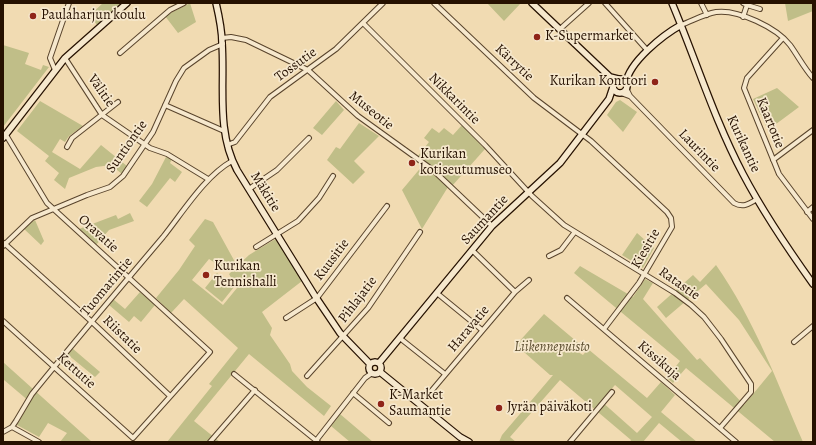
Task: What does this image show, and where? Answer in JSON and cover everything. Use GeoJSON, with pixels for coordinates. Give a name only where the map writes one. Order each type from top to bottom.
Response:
{"type":"FeatureCollection","features":[{"type":"Feature","properties":{"kind":"street"},"geometry":{"type":"LineString","coordinates":[[55,70],[50,58],[69,3]]}},
{"type":"Feature","properties":{"kind":"street"},"geometry":{"type":"LineString","coordinates":[[4,137],[65,58],[127,3]]}},
{"type":"Feature","properties":{"kind":"street"},"geometry":{"type":"LineString","coordinates":[[120,53],[170,10],[184,3]]}},
{"type":"Feature","properties":{"kind":"street","name":"Mäkitie"},"geometry":{"type":"LineString","coordinates":[[216,3],[222,41],[224,131],[226,146],[232,160],[249,189],[316,298],[343,337],[370,364]]}},
{"type":"Feature","properties":{"kind":"street","name":"Tossutie"},"geometry":{"type":"LineString","coordinates":[[226,146],[235,142],[270,97],[336,49],[383,3]]}},
{"type":"Feature","properties":{"kind":"street","name":"Kärrytie"},"geometry":{"type":"LineString","coordinates":[[434,3],[534,98],[583,134]]}},
{"type":"Feature","properties":{"kind":"street"},"geometry":{"type":"LineString","coordinates":[[532,3],[610,77],[613,86],[620,93]]}},
{"type":"Feature","properties":{"kind":"street"},"geometry":{"type":"LineString","coordinates":[[560,29],[589,3]]}},
{"type":"Feature","properties":{"kind":"street"},"geometry":{"type":"LineString","coordinates":[[605,3],[647,50]]}},
{"type":"Feature","properties":{"kind":"street","name":"Kurikantie"},"geometry":{"type":"LineString","coordinates":[[672,3],[723,132],[757,199],[813,284]]}},
{"type":"Feature","properties":{"kind":"street"},"geometry":{"type":"LineString","coordinates":[[701,3],[707,15]]}},
{"type":"Feature","properties":{"kind":"street"},"geometry":{"type":"LineString","coordinates":[[743,17],[745,4],[760,9]]}},
{"type":"Feature","properties":{"kind":"street"},"geometry":{"type":"LineString","coordinates":[[611,96],[620,93],[626,85],[628,75],[647,50],[666,34],[707,15],[724,12],[760,23],[783,38],[790,45],[813,78]]}},
{"type":"Feature","properties":{"kind":"street","name":"Nikkarintie"},"geometry":{"type":"LineString","coordinates":[[362,24],[485,145],[528,192]]}},
{"type":"Feature","properties":{"kind":"street","name":"Museotie"},"geometry":{"type":"LineString","coordinates":[[222,41],[231,37],[246,40],[308,70],[358,116],[433,170],[492,226]]}},
{"type":"Feature","properties":{"kind":"street","name":"Kaartotie"},"geometry":{"type":"LineString","coordinates":[[783,38],[747,78],[744,83],[744,88],[773,160],[784,182],[813,219]]}},
{"type":"Feature","properties":{"kind":"street","name":"Suntiontie"},"geometry":{"type":"LineString","coordinates":[[4,244],[32,218],[53,208],[110,187],[123,176],[145,144],[184,68],[222,41]]}},
{"type":"Feature","properties":{"kind":"street","name":"Välitie"},"geometry":{"type":"LineString","coordinates":[[65,58],[102,115],[145,144],[167,154],[208,179]]}},
{"type":"Feature","properties":{"kind":"street"},"geometry":{"type":"LineString","coordinates":[[613,86],[619,79],[628,75]]}},
{"type":"Feature","properties":{"kind":"street"},"geometry":{"type":"LineString","coordinates":[[610,77],[619,79],[626,85]]}},
{"type":"Feature","properties":{"kind":"street","name":"Laurintie"},"geometry":{"type":"LineString","coordinates":[[626,85],[630,96],[734,203],[739,206],[746,205],[757,199]]}},
{"type":"Feature","properties":{"kind":"street","name":"Saumantie"},"geometry":{"type":"LineString","coordinates":[[379,363],[401,339],[492,226],[560,163],[611,96],[613,86]]}},
{"type":"Feature","properties":{"kind":"street","name":"Laurintie"},"geometry":{"type":"LineString","coordinates":[[620,93],[630,96]]}},
{"type":"Feature","properties":{"kind":"street"},"geometry":{"type":"LineString","coordinates":[[67,147],[72,138],[118,102]]}},
{"type":"Feature","properties":{"kind":"street"},"geometry":{"type":"LineString","coordinates":[[165,106],[224,131]]}},
{"type":"Feature","properties":{"kind":"street"},"geometry":{"type":"LineString","coordinates":[[773,160],[813,130]]}},
{"type":"Feature","properties":{"kind":"street","name":"Kiesitie"},"geometry":{"type":"LineString","coordinates":[[583,134],[667,212],[671,218],[672,227],[630,296],[604,329]]}},
{"type":"Feature","properties":{"kind":"street","name":"Oravatie"},"geometry":{"type":"LineString","coordinates":[[4,137],[48,203],[210,352],[170,396]]}},
{"type":"Feature","properties":{"kind":"street"},"geometry":{"type":"LineString","coordinates":[[249,189],[277,170],[309,138]]}},
{"type":"Feature","properties":{"kind":"street","name":"Tuomarintie"},"geometry":{"type":"LineString","coordinates":[[3,432],[12,427],[32,394],[54,366],[129,278],[208,179],[216,171],[232,160]]}},
{"type":"Feature","properties":{"kind":"street"},"geometry":{"type":"LineString","coordinates":[[256,247],[278,235],[298,221],[314,204],[332,176]]}},
{"type":"Feature","properties":{"kind":"street","name":"Ratastie"},"geometry":{"type":"LineString","coordinates":[[528,192],[574,233],[675,293],[704,317],[751,384],[751,392],[720,428]]}},
{"type":"Feature","properties":{"kind":"street","name":"Kuusitie"},"geometry":{"type":"LineString","coordinates":[[286,318],[316,298],[387,206]]}},
{"type":"Feature","properties":{"kind":"street"},"geometry":{"type":"LineString","coordinates":[[807,212],[813,207]]}},
{"type":"Feature","properties":{"kind":"street","name":"Pihlajatie"},"geometry":{"type":"LineString","coordinates":[[307,376],[368,308],[420,232]]}},
{"type":"Feature","properties":{"kind":"street"},"geometry":{"type":"LineString","coordinates":[[549,256],[561,250],[574,233]]}},
{"type":"Feature","properties":{"kind":"street","name":"Riistatie"},"geometry":{"type":"LineString","coordinates":[[4,244],[92,322],[170,396]]}},
{"type":"Feature","properties":{"kind":"street"},"geometry":{"type":"LineString","coordinates":[[473,251],[515,292]]}},
{"type":"Feature","properties":{"kind":"street","name":"Haravatie"},"geometry":{"type":"LineString","coordinates":[[428,395],[515,292],[529,280]]}},
{"type":"Feature","properties":{"kind":"street"},"geometry":{"type":"LineString","coordinates":[[438,294],[482,330]]}},
{"type":"Feature","properties":{"kind":"street","name":"Kissikuja"},"geometry":{"type":"LineString","coordinates":[[567,298],[736,442]]}},
{"type":"Feature","properties":{"kind":"street","name":"Kettutie"},"geometry":{"type":"LineString","coordinates":[[3,321],[133,438],[170,396]]}},
{"type":"Feature","properties":{"kind":"street"},"geometry":{"type":"LineString","coordinates":[[794,342],[813,326]]}},
{"type":"Feature","properties":{"kind":"street"},"geometry":{"type":"LineString","coordinates":[[401,339],[445,374]]}},
{"type":"Feature","properties":{"kind":"street"},"geometry":{"type":"LineString","coordinates":[[372,373],[369,369],[370,364],[375,362],[379,363],[382,367],[380,372]]}},
{"type":"Feature","properties":{"kind":"street"},"geometry":{"type":"LineString","coordinates":[[234,374],[316,441],[353,393],[372,373],[375,374],[380,372]]}},
{"type":"Feature","properties":{"kind":"street"},"geometry":{"type":"LineString","coordinates":[[380,372],[460,437],[469,442]]}},
{"type":"Feature","properties":{"kind":"street"},"geometry":{"type":"LineString","coordinates":[[210,442],[255,390]]}},
{"type":"Feature","properties":{"kind":"street"},"geometry":{"type":"LineString","coordinates":[[570,442],[612,392]]}},
{"type":"Feature","properties":{"kind":"street"},"geometry":{"type":"LineString","coordinates":[[353,393],[389,423]]}},
{"type":"Feature","properties":{"kind":"street"},"geometry":{"type":"LineString","coordinates":[[12,427],[39,442]]}},
{"type":"Feature","properties":{"kind":"green space"},"geometry":{"type":"Polygon","coordinates":[[[103,3],[122,3],[97,25],[90,15],[103,3]]]}},
{"type":"Feature","properties":{"kind":"green space"},"geometry":{"type":"Polygon","coordinates":[[[190,3],[196,22],[178,33],[165,16],[190,3]]]}},
{"type":"Feature","properties":{"kind":"green space"},"geometry":{"type":"Polygon","coordinates":[[[487,3],[521,3],[504,21],[487,3]]]}},
{"type":"Feature","properties":{"kind":"green space"},"geometry":{"type":"Polygon","coordinates":[[[785,3],[813,3],[813,11],[788,21],[785,3]]]}},
{"type":"Feature","properties":{"kind":"green space"},"geometry":{"type":"Polygon","coordinates":[[[3,45],[29,53],[25,64],[41,70],[43,65],[49,67],[3,127],[3,45]]]}},
{"type":"Feature","properties":{"kind":"green space"},"geometry":{"type":"Polygon","coordinates":[[[777,88],[799,107],[768,130],[753,99],[777,88]]]}},
{"type":"Feature","properties":{"kind":"green space"},"geometry":{"type":"Polygon","coordinates":[[[620,100],[637,112],[623,132],[607,115],[616,102],[620,100]]]}},
{"type":"Feature","properties":{"kind":"green space"},"geometry":{"type":"Polygon","coordinates":[[[40,101],[83,126],[69,136],[65,142],[60,139],[52,152],[80,169],[101,145],[127,166],[122,174],[111,165],[96,167],[69,178],[65,189],[54,180],[59,173],[45,161],[49,156],[17,131],[40,101]]]}},
{"type":"Feature","properties":{"kind":"green space"},"geometry":{"type":"Polygon","coordinates":[[[336,101],[344,110],[322,135],[313,128],[336,101]]]}},
{"type":"Feature","properties":{"kind":"green space"},"geometry":{"type":"Polygon","coordinates":[[[359,123],[379,136],[354,161],[365,172],[353,184],[327,160],[336,147],[340,149],[359,123]]]}},
{"type":"Feature","properties":{"kind":"green space"},"geometry":{"type":"Polygon","coordinates":[[[462,125],[485,149],[452,186],[435,168],[418,156],[429,142],[424,138],[432,128],[439,133],[444,128],[453,135],[462,125]]]}},
{"type":"Feature","properties":{"kind":"green space"},"geometry":{"type":"Polygon","coordinates":[[[166,157],[172,159],[170,163],[182,172],[175,182],[170,178],[147,207],[139,201],[152,184],[166,157]]]}},
{"type":"Feature","properties":{"kind":"green space"},"geometry":{"type":"Polygon","coordinates":[[[423,165],[448,187],[422,229],[402,190],[423,165]]]}},
{"type":"Feature","properties":{"kind":"green space"},"geometry":{"type":"Polygon","coordinates":[[[130,213],[134,221],[109,230],[96,245],[79,229],[116,215],[118,219],[130,213]]]}},
{"type":"Feature","properties":{"kind":"green space"},"geometry":{"type":"Polygon","coordinates":[[[205,219],[213,222],[235,262],[226,270],[209,259],[192,280],[223,305],[237,288],[229,274],[249,255],[276,239],[302,281],[262,312],[272,328],[270,335],[290,364],[292,371],[307,387],[331,406],[324,416],[249,354],[194,421],[220,442],[167,442],[212,386],[209,384],[238,348],[184,299],[171,313],[156,298],[179,270],[195,246],[189,240],[205,219]]]}},
{"type":"Feature","properties":{"kind":"green space"},"geometry":{"type":"Polygon","coordinates":[[[35,220],[44,241],[41,245],[23,228],[35,220]]]}},
{"type":"Feature","properties":{"kind":"green space"},"geometry":{"type":"Polygon","coordinates":[[[637,233],[654,248],[643,268],[622,255],[637,233]]]}},
{"type":"Feature","properties":{"kind":"green space"},"geometry":{"type":"Polygon","coordinates":[[[716,265],[742,307],[764,351],[803,442],[775,442],[686,368],[673,383],[667,378],[680,361],[574,273],[580,266],[633,297],[645,279],[653,283],[643,299],[697,360],[700,358],[744,405],[772,371],[739,320],[706,284],[666,318],[657,307],[693,275],[700,282],[716,265]]]}},
{"type":"Feature","properties":{"kind":"green space"},"geometry":{"type":"Polygon","coordinates":[[[217,273],[234,287],[222,302],[205,288],[217,273]]]}},
{"type":"Feature","properties":{"kind":"green space"},"geometry":{"type":"Polygon","coordinates":[[[140,292],[155,305],[141,322],[134,316],[129,322],[109,305],[113,299],[125,309],[140,292]]]}},
{"type":"Feature","properties":{"kind":"green space","name":"Liikennepuisto"},"geometry":{"type":"Polygon","coordinates":[[[544,314],[582,346],[578,352],[583,355],[588,349],[647,398],[661,382],[675,395],[661,412],[697,442],[682,442],[659,423],[643,442],[630,442],[631,440],[560,380],[510,437],[516,442],[499,442],[502,435],[553,375],[550,375],[516,345],[544,314]],[[615,385],[601,401],[637,433],[652,417],[615,385]]]}},
{"type":"Feature","properties":{"kind":"green space"},"geometry":{"type":"Polygon","coordinates":[[[72,348],[100,372],[95,377],[67,354],[72,348]]]}},
{"type":"Feature","properties":{"kind":"green space"},"geometry":{"type":"Polygon","coordinates":[[[3,362],[92,442],[60,442],[67,433],[48,423],[39,437],[17,425],[30,402],[4,380],[3,381],[3,362]]]}},
{"type":"Feature","properties":{"kind":"green space"},"geometry":{"type":"Polygon","coordinates":[[[340,414],[373,442],[350,442],[331,426],[340,414]]]}},
{"type":"Feature","properties":{"kind":"place","name":"Paulaharjun koulu"},"geometry":{"type":"Point","coordinates":[33,16]}},
{"type":"Feature","properties":{"kind":"place","name":"K-Supermarket"},"geometry":{"type":"Point","coordinates":[537,37]}},
{"type":"Feature","properties":{"kind":"place","name":"Kurikan Konttori"},"geometry":{"type":"Point","coordinates":[655,82]}},
{"type":"Feature","properties":{"kind":"place","name":"Kurikan kotiseutumuseo"},"geometry":{"type":"Point","coordinates":[412,163]}},
{"type":"Feature","properties":{"kind":"place","name":"Kurikan Tennishalli"},"geometry":{"type":"Point","coordinates":[206,275]}},
{"type":"Feature","properties":{"kind":"place","name":"K-Market Saumantie"},"geometry":{"type":"Point","coordinates":[381,404]}},
{"type":"Feature","properties":{"kind":"place","name":"Jyrän päiväkoti"},"geometry":{"type":"Point","coordinates":[499,408]}}]}
